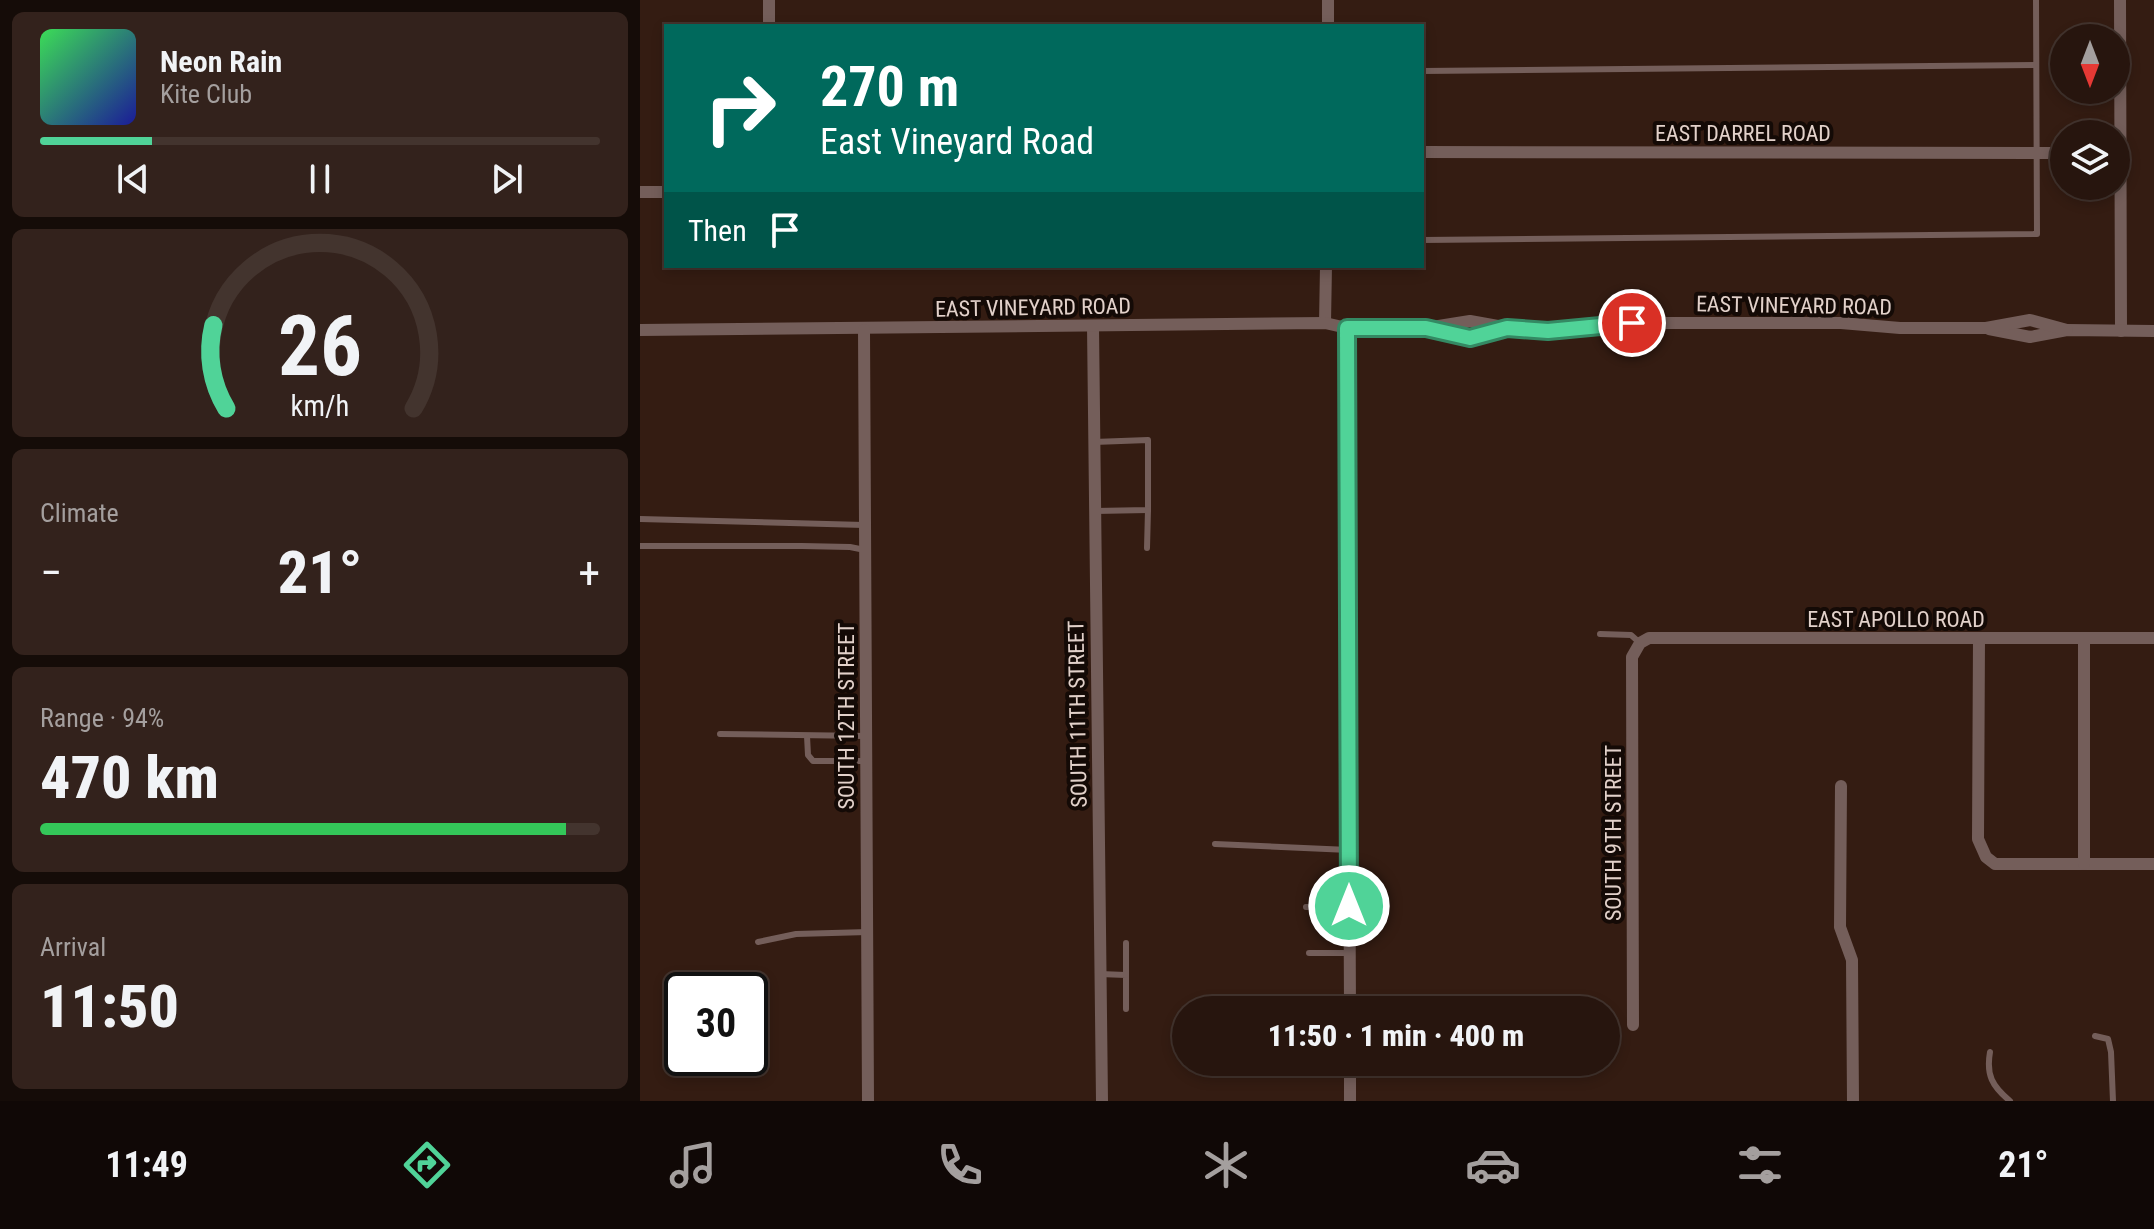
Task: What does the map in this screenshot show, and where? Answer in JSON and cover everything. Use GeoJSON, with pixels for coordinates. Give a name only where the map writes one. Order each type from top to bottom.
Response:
{"type":"FeatureCollection","features":[{"type":"Feature","properties":{"kind":"street"},"geometry":{"type":"LineString","coordinates":[[769,0],[769,24]]}},
{"type":"Feature","properties":{"kind":"street"},"geometry":{"type":"LineString","coordinates":[[1328,0],[1328,24]]}},
{"type":"Feature","properties":{"kind":"street"},"geometry":{"type":"LineString","coordinates":[[2118,120],[2120,0]]}},
{"type":"Feature","properties":{"kind":"street","name":"EAST DARREL ROAD"},"geometry":{"type":"LineString","coordinates":[[1424,152],[2050,153]]}},
{"type":"Feature","properties":{"kind":"street"},"geometry":{"type":"LineString","coordinates":[[640,192],[664,192]]}},
{"type":"Feature","properties":{"kind":"street"},"geometry":{"type":"LineString","coordinates":[[2119,200],[2121,331]]}},
{"type":"Feature","properties":{"kind":"street"},"geometry":{"type":"LineString","coordinates":[[1325,323],[1326,268]]}},
{"type":"Feature","properties":{"kind":"street","name":"EAST VINEYARD ROAD"},"geometry":{"type":"LineString","coordinates":[[640,330],[1325,323],[1347,328],[1426,328],[1470,321],[1548,331],[1632,323],[1841,323],[1900,328],[1986,328],[2030,320],[2067,330],[2154,331]]}},
{"type":"Feature","properties":{"kind":"street","name":"SOUTH 11TH STREET"},"geometry":{"type":"LineString","coordinates":[[1093,326],[1102,1101]]}},
{"type":"Feature","properties":{"kind":"street"},"geometry":{"type":"LineString","coordinates":[[1347,328],[1350,996]]}},
{"type":"Feature","properties":{"kind":"street","name":"SOUTH 12TH STREET"},"geometry":{"type":"LineString","coordinates":[[864,330],[868,1101]]}},
{"type":"Feature","properties":{"kind":"street","name":"EAST APOLLO ROAD"},"geometry":{"type":"LineString","coordinates":[[1640,643],[1649,638],[2154,638]]}},
{"type":"Feature","properties":{"kind":"street"},"geometry":{"type":"LineString","coordinates":[[1979,638],[1980,849],[1995,864],[2154,864]]}},
{"type":"Feature","properties":{"kind":"street"},"geometry":{"type":"LineString","coordinates":[[2084,638],[2084,864]]}},
{"type":"Feature","properties":{"kind":"street","name":"SOUTH 9TH STREET"},"geometry":{"type":"LineString","coordinates":[[1633,1025],[1632,657],[1640,643]]}},
{"type":"Feature","properties":{"kind":"street"},"geometry":{"type":"LineString","coordinates":[[1841,786],[1840,927],[1852,960],[1853,1101]]}},
{"type":"Feature","properties":{"kind":"street"},"geometry":{"type":"LineString","coordinates":[[1350,1076],[1350,1101]]}},
{"type":"Feature","properties":{"kind":"lane"},"geometry":{"type":"LineString","coordinates":[[1424,240],[2037,234],[2036,0]]}},
{"type":"Feature","properties":{"kind":"lane"},"geometry":{"type":"LineString","coordinates":[[1424,71],[2036,65]]}},
{"type":"Feature","properties":{"kind":"lane"},"geometry":{"type":"LineString","coordinates":[[1094,442],[1148,440],[1147,548]]}},
{"type":"Feature","properties":{"kind":"lane"},"geometry":{"type":"LineString","coordinates":[[1095,511],[1148,510]]}},
{"type":"Feature","properties":{"kind":"lane"},"geometry":{"type":"LineString","coordinates":[[640,519],[865,525]]}},
{"type":"Feature","properties":{"kind":"lane"},"geometry":{"type":"LineString","coordinates":[[640,546],[802,546],[865,550]]}},
{"type":"Feature","properties":{"kind":"lane"},"geometry":{"type":"LineString","coordinates":[[1600,634],[1631,635],[1640,643]]}},
{"type":"Feature","properties":{"kind":"lane"},"geometry":{"type":"LineString","coordinates":[[720,734],[867,736]]}},
{"type":"Feature","properties":{"kind":"lane"},"geometry":{"type":"LineString","coordinates":[[807,736],[808,755],[813,761],[867,761]]}},
{"type":"Feature","properties":{"kind":"lane"},"geometry":{"type":"LineString","coordinates":[[1215,844],[1349,850]]}},
{"type":"Feature","properties":{"kind":"lane"},"geometry":{"type":"LineString","coordinates":[[1306,907],[1349,906]]}},
{"type":"Feature","properties":{"kind":"lane"},"geometry":{"type":"LineString","coordinates":[[758,942],[796,934],[868,932]]}},
{"type":"Feature","properties":{"kind":"lane"},"geometry":{"type":"LineString","coordinates":[[1126,943],[1126,1009]]}},
{"type":"Feature","properties":{"kind":"lane"},"geometry":{"type":"LineString","coordinates":[[1309,953],[1349,953]]}},
{"type":"Feature","properties":{"kind":"lane"},"geometry":{"type":"LineString","coordinates":[[1100,974],[1126,975]]}},
{"type":"Feature","properties":{"kind":"lane"},"geometry":{"type":"LineString","coordinates":[[2095,1036],[2108,1039],[2113,1101]]}},
{"type":"Feature","properties":{"kind":"lane"},"geometry":{"type":"LineString","coordinates":[[1990,1052],[1987,1070],[1993,1085],[2010,1101]]}},
{"type":"Feature","properties":{"kind":"route"},"geometry":{"type":"LineString","coordinates":[[1349,906],[1347,328],[1426,328],[1470,338],[1507,328],[1548,331],[1632,323]]}}]}
